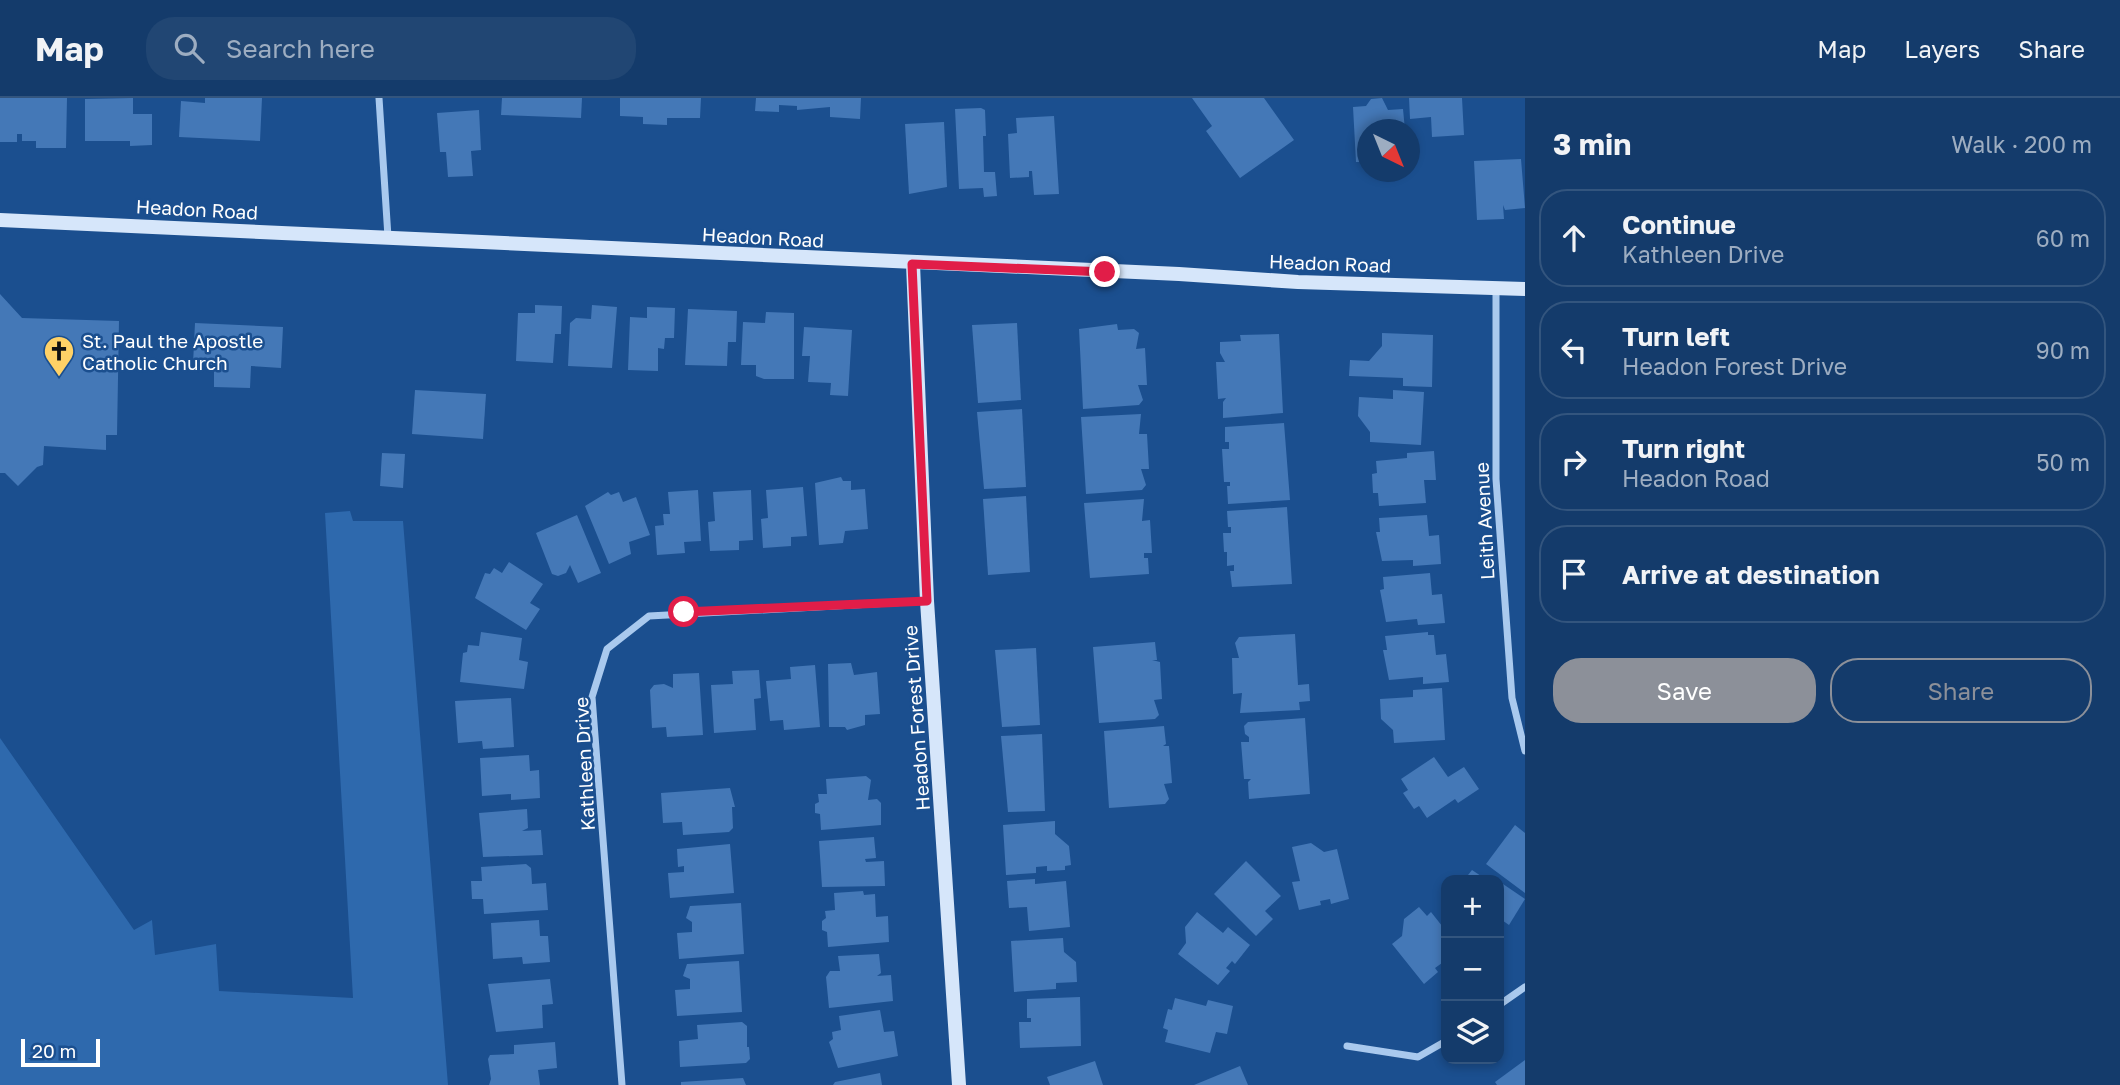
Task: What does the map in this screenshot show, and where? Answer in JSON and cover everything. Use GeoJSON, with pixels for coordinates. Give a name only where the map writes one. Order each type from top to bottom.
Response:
{"type":"FeatureCollection","features":[{"type":"Feature","properties":{"kind":"street"},"geometry":{"type":"LineString","coordinates":[[379,98],[388,237]]}},
{"type":"Feature","properties":{"kind":"street","name":"Headon Road"},"geometry":{"type":"LineString","coordinates":[[0,220],[912,264],[1179,274],[1298,282],[1525,289]]}},
{"type":"Feature","properties":{"kind":"street","name":"Headon Forest Drive"},"geometry":{"type":"LineString","coordinates":[[912,264],[927,601],[959,1085]]}},
{"type":"Feature","properties":{"kind":"street","name":"Leith Avenue"},"geometry":{"type":"LineString","coordinates":[[1496,287],[1497,493],[1512,698],[1525,751]]}},
{"type":"Feature","properties":{"kind":"street","name":"Kathleen Drive"},"geometry":{"type":"LineString","coordinates":[[622,1085],[592,697],[607,649],[649,616],[927,601]]}},
{"type":"Feature","properties":{"kind":"street"},"geometry":{"type":"LineString","coordinates":[[1504,1002],[1525,987]]}},
{"type":"Feature","properties":{"kind":"street"},"geometry":{"type":"LineString","coordinates":[[1348,1046],[1418,1057],[1441,1044]]}},
{"type":"Feature","properties":{"kind":"shaded area"},"geometry":{"type":"Polygon","coordinates":[[[350,511],[353,521],[403,521],[448,1085],[0,1085],[0,738],[134,930],[152,920],[155,955],[216,944],[219,991],[353,998],[325,513],[350,511]]]}},
{"type":"Feature","properties":{"kind":"building"},"geometry":{"type":"Polygon","coordinates":[[[0,98],[67,98],[66,148],[36,148],[36,141],[22,141],[22,134],[17,134],[17,142],[0,142],[0,98]]]}},
{"type":"Feature","properties":{"kind":"building"},"geometry":{"type":"Polygon","coordinates":[[[133,98],[133,114],[152,114],[152,145],[130,146],[130,141],[85,141],[85,99],[133,98]]]}},
{"type":"Feature","properties":{"kind":"building"},"geometry":{"type":"Polygon","coordinates":[[[205,98],[262,98],[260,141],[179,137],[181,101],[205,103],[205,98]]]}},
{"type":"Feature","properties":{"kind":"building"},"geometry":{"type":"Polygon","coordinates":[[[502,98],[582,98],[581,118],[501,115],[502,98]]]}},
{"type":"Feature","properties":{"kind":"building"},"geometry":{"type":"Polygon","coordinates":[[[620,98],[701,98],[700,118],[667,118],[667,125],[643,124],[643,117],[620,116],[620,98]]]}},
{"type":"Feature","properties":{"kind":"building"},"geometry":{"type":"Polygon","coordinates":[[[756,98],[861,98],[860,119],[830,117],[830,107],[797,110],[797,106],[779,105],[779,112],[755,111],[756,98]]]}},
{"type":"Feature","properties":{"kind":"building"},"geometry":{"type":"Polygon","coordinates":[[[1192,98],[1264,98],[1294,140],[1240,178],[1206,131],[1212,126],[1192,98]]]}},
{"type":"Feature","properties":{"kind":"building"},"geometry":{"type":"Polygon","coordinates":[[[1382,98],[1388,110],[1403,109],[1404,119],[1357,119],[1356,162],[1353,107],[1366,106],[1371,99],[1382,98]]]}},
{"type":"Feature","properties":{"kind":"building"},"geometry":{"type":"Polygon","coordinates":[[[1409,98],[1462,98],[1464,135],[1432,137],[1431,117],[1410,119],[1409,98]]]}},
{"type":"Feature","properties":{"kind":"building"},"geometry":{"type":"Polygon","coordinates":[[[955,109],[985,110],[984,172],[995,172],[997,196],[984,197],[983,188],[959,189],[955,109]]]}},
{"type":"Feature","properties":{"kind":"building"},"geometry":{"type":"Polygon","coordinates":[[[479,110],[481,150],[471,151],[473,176],[448,177],[446,152],[440,152],[437,113],[479,110]]]}},
{"type":"Feature","properties":{"kind":"building"},"geometry":{"type":"Polygon","coordinates":[[[1054,116],[1059,194],[1034,195],[1032,171],[1029,171],[1029,177],[1010,178],[1008,134],[1017,133],[1016,118],[1054,116]]]}},
{"type":"Feature","properties":{"kind":"building"},"geometry":{"type":"Polygon","coordinates":[[[944,122],[947,187],[909,194],[905,124],[944,122]]]}},
{"type":"Feature","properties":{"kind":"building"},"geometry":{"type":"Polygon","coordinates":[[[1521,159],[1525,208],[1505,210],[1503,205],[1504,219],[1477,220],[1474,161],[1521,159]]]}},
{"type":"Feature","properties":{"kind":"building","name":"St. Paul the Apostle Catholic Church"},"geometry":{"type":"Polygon","coordinates":[[[0,294],[22,318],[119,321],[117,435],[106,435],[106,450],[44,446],[43,465],[37,467],[18,486],[5,473],[0,473],[0,294]]]}},
{"type":"Feature","properties":{"kind":"building"},"geometry":{"type":"Polygon","coordinates":[[[535,305],[562,306],[561,334],[555,334],[553,363],[516,361],[518,313],[535,313],[535,305]]]}},
{"type":"Feature","properties":{"kind":"building"},"geometry":{"type":"Polygon","coordinates":[[[592,305],[617,307],[612,368],[568,366],[570,323],[576,318],[591,319],[592,305]]]}},
{"type":"Feature","properties":{"kind":"building"},"geometry":{"type":"Polygon","coordinates":[[[647,307],[675,308],[674,338],[665,338],[664,349],[658,348],[658,371],[628,370],[630,317],[647,318],[647,307]]]}},
{"type":"Feature","properties":{"kind":"building"},"geometry":{"type":"Polygon","coordinates":[[[688,309],[737,311],[736,342],[728,342],[727,366],[685,365],[688,309]]]}},
{"type":"Feature","properties":{"kind":"building"},"geometry":{"type":"Polygon","coordinates":[[[766,312],[794,313],[794,379],[764,379],[756,376],[756,365],[741,365],[743,322],[765,323],[766,312]]]}},
{"type":"Feature","properties":{"kind":"building"},"geometry":{"type":"Polygon","coordinates":[[[195,323],[283,327],[281,368],[251,366],[250,388],[214,387],[214,365],[193,364],[195,323]]]}},
{"type":"Feature","properties":{"kind":"building"},"geometry":{"type":"Polygon","coordinates":[[[1017,323],[1021,400],[978,403],[972,325],[1017,323]]]}},
{"type":"Feature","properties":{"kind":"building"},"geometry":{"type":"Polygon","coordinates":[[[1117,324],[1118,330],[1134,329],[1139,333],[1136,349],[1145,348],[1147,385],[1138,385],[1143,400],[1139,405],[1083,409],[1079,329],[1117,324]]]}},
{"type":"Feature","properties":{"kind":"building"},"geometry":{"type":"Polygon","coordinates":[[[804,327],[852,330],[848,396],[830,395],[831,383],[808,382],[810,356],[802,356],[804,327]]]}},
{"type":"Feature","properties":{"kind":"building"},"geometry":{"type":"Polygon","coordinates":[[[1382,333],[1433,335],[1432,387],[1403,386],[1403,378],[1349,376],[1350,360],[1369,361],[1382,346],[1382,333]]]}},
{"type":"Feature","properties":{"kind":"building"},"geometry":{"type":"Polygon","coordinates":[[[1279,334],[1283,413],[1223,418],[1223,402],[1226,398],[1218,399],[1216,362],[1225,362],[1220,353],[1220,342],[1241,341],[1240,335],[1279,334]]]}},
{"type":"Feature","properties":{"kind":"building"},"geometry":{"type":"Polygon","coordinates":[[[415,390],[486,394],[483,439],[412,434],[415,390]]]}},
{"type":"Feature","properties":{"kind":"building"},"geometry":{"type":"Polygon","coordinates":[[[1393,390],[1424,392],[1421,445],[1370,442],[1370,432],[1358,416],[1359,397],[1393,399],[1393,390]]]}},
{"type":"Feature","properties":{"kind":"building"},"geometry":{"type":"Polygon","coordinates":[[[1022,409],[1026,487],[984,489],[977,412],[1022,409]]]}},
{"type":"Feature","properties":{"kind":"building"},"geometry":{"type":"Polygon","coordinates":[[[1141,414],[1139,434],[1147,434],[1149,469],[1141,469],[1146,485],[1142,490],[1086,494],[1081,417],[1141,414]]]}},
{"type":"Feature","properties":{"kind":"building"},"geometry":{"type":"Polygon","coordinates":[[[1284,423],[1290,500],[1228,504],[1227,486],[1230,486],[1230,482],[1224,482],[1222,449],[1229,449],[1229,442],[1225,442],[1225,427],[1284,423]]]}},
{"type":"Feature","properties":{"kind":"building"},"geometry":{"type":"Polygon","coordinates":[[[1434,451],[1436,480],[1424,480],[1426,503],[1379,506],[1378,493],[1373,493],[1372,474],[1377,473],[1376,461],[1407,458],[1407,453],[1434,451]]]}},
{"type":"Feature","properties":{"kind":"building"},"geometry":{"type":"Polygon","coordinates":[[[382,453],[405,454],[403,488],[380,486],[382,453]]]}},
{"type":"Feature","properties":{"kind":"building"},"geometry":{"type":"Polygon","coordinates":[[[841,477],[843,481],[851,481],[851,490],[865,489],[868,529],[845,531],[843,543],[819,545],[815,483],[841,477]]]}},
{"type":"Feature","properties":{"kind":"building"},"geometry":{"type":"Polygon","coordinates":[[[803,487],[807,536],[791,537],[791,546],[763,548],[761,519],[768,518],[766,490],[803,487]]]}},
{"type":"Feature","properties":{"kind":"building"},"geometry":{"type":"Polygon","coordinates":[[[698,490],[701,541],[684,542],[685,553],[657,555],[655,526],[664,525],[663,514],[670,514],[668,492],[698,490]]]}},
{"type":"Feature","properties":{"kind":"building"},"geometry":{"type":"Polygon","coordinates":[[[751,490],[753,540],[739,541],[739,550],[710,551],[708,522],[715,521],[713,492],[751,490]]]}},
{"type":"Feature","properties":{"kind":"building"},"geometry":{"type":"Polygon","coordinates":[[[608,492],[611,495],[619,492],[623,502],[636,497],[650,535],[629,542],[631,554],[609,564],[585,506],[608,492]]]}},
{"type":"Feature","properties":{"kind":"building"},"geometry":{"type":"Polygon","coordinates":[[[1026,496],[1030,572],[988,575],[983,499],[1026,496]]]}},
{"type":"Feature","properties":{"kind":"building"},"geometry":{"type":"Polygon","coordinates":[[[1144,499],[1142,521],[1150,520],[1152,553],[1144,553],[1144,558],[1148,558],[1149,574],[1090,578],[1084,503],[1144,499]]]}},
{"type":"Feature","properties":{"kind":"building"},"geometry":{"type":"Polygon","coordinates":[[[1287,507],[1292,584],[1232,587],[1230,571],[1234,571],[1234,565],[1227,566],[1227,552],[1224,552],[1223,533],[1231,533],[1227,511],[1287,507]]]}},
{"type":"Feature","properties":{"kind":"building"},"geometry":{"type":"Polygon","coordinates":[[[577,515],[601,573],[578,583],[570,565],[566,573],[558,576],[552,574],[536,533],[577,515]]]}},
{"type":"Feature","properties":{"kind":"building"},"geometry":{"type":"Polygon","coordinates":[[[1427,515],[1429,536],[1439,535],[1441,564],[1413,566],[1413,560],[1382,561],[1376,532],[1380,532],[1379,518],[1427,515]]]}},
{"type":"Feature","properties":{"kind":"building"},"geometry":{"type":"Polygon","coordinates":[[[509,562],[543,584],[530,603],[540,609],[526,630],[475,598],[485,573],[490,574],[494,568],[502,573],[509,562]]]}},
{"type":"Feature","properties":{"kind":"building"},"geometry":{"type":"Polygon","coordinates":[[[1430,573],[1432,595],[1442,594],[1445,623],[1418,625],[1417,619],[1386,622],[1380,590],[1384,589],[1383,577],[1430,573]]]}},
{"type":"Feature","properties":{"kind":"building"},"geometry":{"type":"Polygon","coordinates":[[[481,632],[522,638],[519,660],[528,662],[524,689],[460,682],[463,653],[467,652],[468,645],[479,646],[481,632]]]}},
{"type":"Feature","properties":{"kind":"building"},"geometry":{"type":"Polygon","coordinates":[[[1428,632],[1428,635],[1434,635],[1436,655],[1446,654],[1449,682],[1423,684],[1423,677],[1389,680],[1383,650],[1387,650],[1385,636],[1428,632]]]}},
{"type":"Feature","properties":{"kind":"building"},"geometry":{"type":"Polygon","coordinates":[[[1295,634],[1298,685],[1309,684],[1310,701],[1299,702],[1300,710],[1240,713],[1242,693],[1233,694],[1232,658],[1239,658],[1235,643],[1239,637],[1295,634]]]}},
{"type":"Feature","properties":{"kind":"building"},"geometry":{"type":"Polygon","coordinates":[[[1155,642],[1157,660],[1152,660],[1160,662],[1162,699],[1154,700],[1159,715],[1155,719],[1099,723],[1093,647],[1155,642]]]}},
{"type":"Feature","properties":{"kind":"building"},"geometry":{"type":"Polygon","coordinates":[[[1036,648],[1040,725],[1002,727],[995,650],[1036,648]]]}},
{"type":"Feature","properties":{"kind":"building"},"geometry":{"type":"Polygon","coordinates":[[[851,663],[854,675],[877,672],[880,714],[865,715],[865,725],[847,730],[845,727],[829,727],[828,664],[851,663]]]}},
{"type":"Feature","properties":{"kind":"building"},"geometry":{"type":"Polygon","coordinates":[[[815,665],[820,727],[784,730],[783,720],[770,721],[766,681],[791,679],[790,667],[815,665]]]}},
{"type":"Feature","properties":{"kind":"building"},"geometry":{"type":"Polygon","coordinates":[[[759,670],[761,698],[754,699],[756,730],[714,733],[711,685],[733,684],[732,671],[759,670]]]}},
{"type":"Feature","properties":{"kind":"building"},"geometry":{"type":"Polygon","coordinates":[[[699,673],[703,735],[667,737],[666,727],[652,728],[650,690],[654,685],[664,684],[673,688],[673,674],[699,673]]]}},
{"type":"Feature","properties":{"kind":"building"},"geometry":{"type":"Polygon","coordinates":[[[1442,688],[1445,740],[1394,743],[1393,730],[1381,719],[1380,699],[1413,697],[1413,690],[1442,688]]]}},
{"type":"Feature","properties":{"kind":"building"},"geometry":{"type":"Polygon","coordinates":[[[511,698],[514,747],[483,749],[482,741],[458,743],[455,701],[511,698]]]}},
{"type":"Feature","properties":{"kind":"building"},"geometry":{"type":"Polygon","coordinates":[[[1305,718],[1310,794],[1249,799],[1248,782],[1251,779],[1244,779],[1241,742],[1249,742],[1249,737],[1245,734],[1244,726],[1248,722],[1305,718]]]}},
{"type":"Feature","properties":{"kind":"building"},"geometry":{"type":"Polygon","coordinates":[[[1164,726],[1166,744],[1163,746],[1169,746],[1172,783],[1164,784],[1169,799],[1165,804],[1109,808],[1104,731],[1164,726]]]}},
{"type":"Feature","properties":{"kind":"building"},"geometry":{"type":"Polygon","coordinates":[[[1042,734],[1045,811],[1008,812],[1001,736],[1042,734]]]}},
{"type":"Feature","properties":{"kind":"building"},"geometry":{"type":"Polygon","coordinates":[[[529,755],[530,771],[539,770],[540,798],[511,800],[511,794],[482,796],[480,758],[529,755]]]}},
{"type":"Feature","properties":{"kind":"building"},"geometry":{"type":"Polygon","coordinates":[[[1434,757],[1448,777],[1464,767],[1479,789],[1458,803],[1455,799],[1427,818],[1419,806],[1414,809],[1403,793],[1408,790],[1401,779],[1434,757]]]}},
{"type":"Feature","properties":{"kind":"building"},"geometry":{"type":"Polygon","coordinates":[[[866,776],[871,780],[868,800],[877,799],[881,803],[881,825],[821,830],[820,814],[815,813],[815,804],[819,802],[818,794],[827,794],[826,779],[866,776]]]}},
{"type":"Feature","properties":{"kind":"building"},"geometry":{"type":"Polygon","coordinates":[[[730,788],[735,807],[732,807],[733,828],[729,832],[683,835],[682,822],[663,823],[661,793],[730,788]]]}},
{"type":"Feature","properties":{"kind":"building"},"geometry":{"type":"Polygon","coordinates":[[[527,809],[528,828],[522,831],[541,830],[543,855],[483,857],[479,813],[527,809]]]}},
{"type":"Feature","properties":{"kind":"building"},"geometry":{"type":"Polygon","coordinates":[[[1055,821],[1055,834],[1069,846],[1071,865],[1065,866],[1065,870],[1047,871],[1047,866],[1036,867],[1036,873],[1006,875],[1003,825],[1055,821]]]}},
{"type":"Feature","properties":{"kind":"building"},"geometry":{"type":"Polygon","coordinates":[[[1515,825],[1525,833],[1525,893],[1486,864],[1515,825]]]}},
{"type":"Feature","properties":{"kind":"building"},"geometry":{"type":"Polygon","coordinates":[[[874,837],[876,858],[865,859],[866,862],[884,861],[885,886],[822,887],[819,841],[874,837]]]}},
{"type":"Feature","properties":{"kind":"building"},"geometry":{"type":"Polygon","coordinates":[[[1311,843],[1324,852],[1337,849],[1349,899],[1331,904],[1330,899],[1320,901],[1321,905],[1299,910],[1292,882],[1300,881],[1292,847],[1311,843]]]}},
{"type":"Feature","properties":{"kind":"building"},"geometry":{"type":"Polygon","coordinates":[[[730,844],[734,893],[670,898],[668,873],[684,872],[684,866],[678,867],[677,849],[730,844]]]}},
{"type":"Feature","properties":{"kind":"building"},"geometry":{"type":"Polygon","coordinates":[[[1246,861],[1281,896],[1265,911],[1273,919],[1256,936],[1214,894],[1246,861]]]}},
{"type":"Feature","properties":{"kind":"building"},"geometry":{"type":"Polygon","coordinates":[[[526,864],[531,868],[532,884],[546,883],[548,910],[484,914],[483,899],[472,899],[471,881],[482,881],[481,867],[526,864]]]}},
{"type":"Feature","properties":{"kind":"building"},"geometry":{"type":"Polygon","coordinates":[[[1035,879],[1035,884],[1066,881],[1070,927],[1029,931],[1027,907],[1009,908],[1007,881],[1035,879]]]}},
{"type":"Feature","properties":{"kind":"building"},"geometry":{"type":"Polygon","coordinates":[[[1504,885],[1525,899],[1509,925],[1504,922],[1504,885]]]}},
{"type":"Feature","properties":{"kind":"building"},"geometry":{"type":"Polygon","coordinates":[[[863,891],[864,895],[875,894],[876,917],[888,916],[889,942],[828,947],[827,932],[822,930],[822,921],[826,918],[825,911],[835,910],[834,893],[863,891]]]}},
{"type":"Feature","properties":{"kind":"building"},"geometry":{"type":"Polygon","coordinates":[[[741,903],[744,954],[679,959],[677,933],[692,932],[692,922],[686,918],[690,906],[741,903]]]}},
{"type":"Feature","properties":{"kind":"building"},"geometry":{"type":"Polygon","coordinates":[[[1419,907],[1427,916],[1431,912],[1441,925],[1441,964],[1435,968],[1438,972],[1424,984],[1392,944],[1402,936],[1404,919],[1419,907]]]}},
{"type":"Feature","properties":{"kind":"building"},"geometry":{"type":"Polygon","coordinates":[[[1197,912],[1223,933],[1228,927],[1250,945],[1235,964],[1232,961],[1226,968],[1230,971],[1218,985],[1178,954],[1186,943],[1185,927],[1197,912]]]}},
{"type":"Feature","properties":{"kind":"building"},"geometry":{"type":"Polygon","coordinates":[[[539,920],[540,936],[548,936],[550,962],[523,964],[522,957],[493,959],[491,923],[539,920]]]}},
{"type":"Feature","properties":{"kind":"building"},"geometry":{"type":"Polygon","coordinates":[[[1063,938],[1064,952],[1076,962],[1077,982],[1056,983],[1056,989],[1014,992],[1011,941],[1063,938]]]}},
{"type":"Feature","properties":{"kind":"building"},"geometry":{"type":"Polygon","coordinates":[[[879,954],[881,973],[877,976],[891,975],[893,1001],[829,1008],[826,977],[830,971],[840,971],[838,956],[879,954]]]}},
{"type":"Feature","properties":{"kind":"building"},"geometry":{"type":"Polygon","coordinates":[[[739,961],[742,1012],[677,1016],[675,990],[690,989],[690,979],[683,976],[687,964],[739,961]]]}},
{"type":"Feature","properties":{"kind":"building"},"geometry":{"type":"Polygon","coordinates":[[[550,979],[553,1004],[542,1005],[543,1028],[496,1032],[488,984],[550,979]]]}},
{"type":"Feature","properties":{"kind":"building"},"geometry":{"type":"Polygon","coordinates":[[[1080,997],[1081,1046],[1020,1048],[1019,1022],[1031,1022],[1031,1018],[1027,1018],[1027,999],[1080,997]]]}},
{"type":"Feature","properties":{"kind":"building"},"geometry":{"type":"Polygon","coordinates":[[[1175,998],[1206,1006],[1208,1000],[1233,1006],[1227,1034],[1216,1032],[1210,1053],[1165,1042],[1168,1030],[1163,1028],[1168,1009],[1172,1010],[1175,998]]]}},
{"type":"Feature","properties":{"kind":"building"},"geometry":{"type":"Polygon","coordinates":[[[880,1010],[884,1032],[894,1031],[898,1056],[838,1068],[829,1042],[833,1039],[832,1032],[841,1030],[839,1016],[880,1010]]]}},
{"type":"Feature","properties":{"kind":"building"},"geometry":{"type":"Polygon","coordinates":[[[742,1022],[747,1026],[750,1059],[746,1063],[680,1067],[679,1041],[698,1039],[697,1025],[742,1022]]]}},
{"type":"Feature","properties":{"kind":"building"},"geometry":{"type":"Polygon","coordinates":[[[555,1042],[557,1068],[538,1070],[540,1085],[489,1085],[490,1055],[514,1054],[514,1045],[555,1042]]]}},
{"type":"Feature","properties":{"kind":"building"},"geometry":{"type":"Polygon","coordinates":[[[1525,1060],[1525,1085],[1497,1085],[1495,1082],[1525,1060]]]}},
{"type":"Feature","properties":{"kind":"building"},"geometry":{"type":"Polygon","coordinates":[[[1095,1061],[1103,1085],[1050,1085],[1047,1077],[1095,1061]]]}},
{"type":"Feature","properties":{"kind":"building"},"geometry":{"type":"Polygon","coordinates":[[[1240,1066],[1248,1085],[1194,1085],[1240,1066]]]}},
{"type":"Feature","properties":{"kind":"building"},"geometry":{"type":"Polygon","coordinates":[[[880,1073],[882,1085],[833,1085],[835,1082],[880,1073]]]}},
{"type":"Feature","properties":{"kind":"building"},"geometry":{"type":"Polygon","coordinates":[[[743,1078],[746,1085],[681,1085],[681,1082],[743,1078]]]}},
{"type":"Feature","properties":{"kind":"place","name":"St. Paul the Apostle Catholic Church"},"geometry":{"type":"Point","coordinates":[59,378]}},
{"type":"Feature","properties":{"kind":"route"},"geometry":{"type":"LineString","coordinates":[[684,612],[927,601],[912,264],[1105,272]]}}]}
